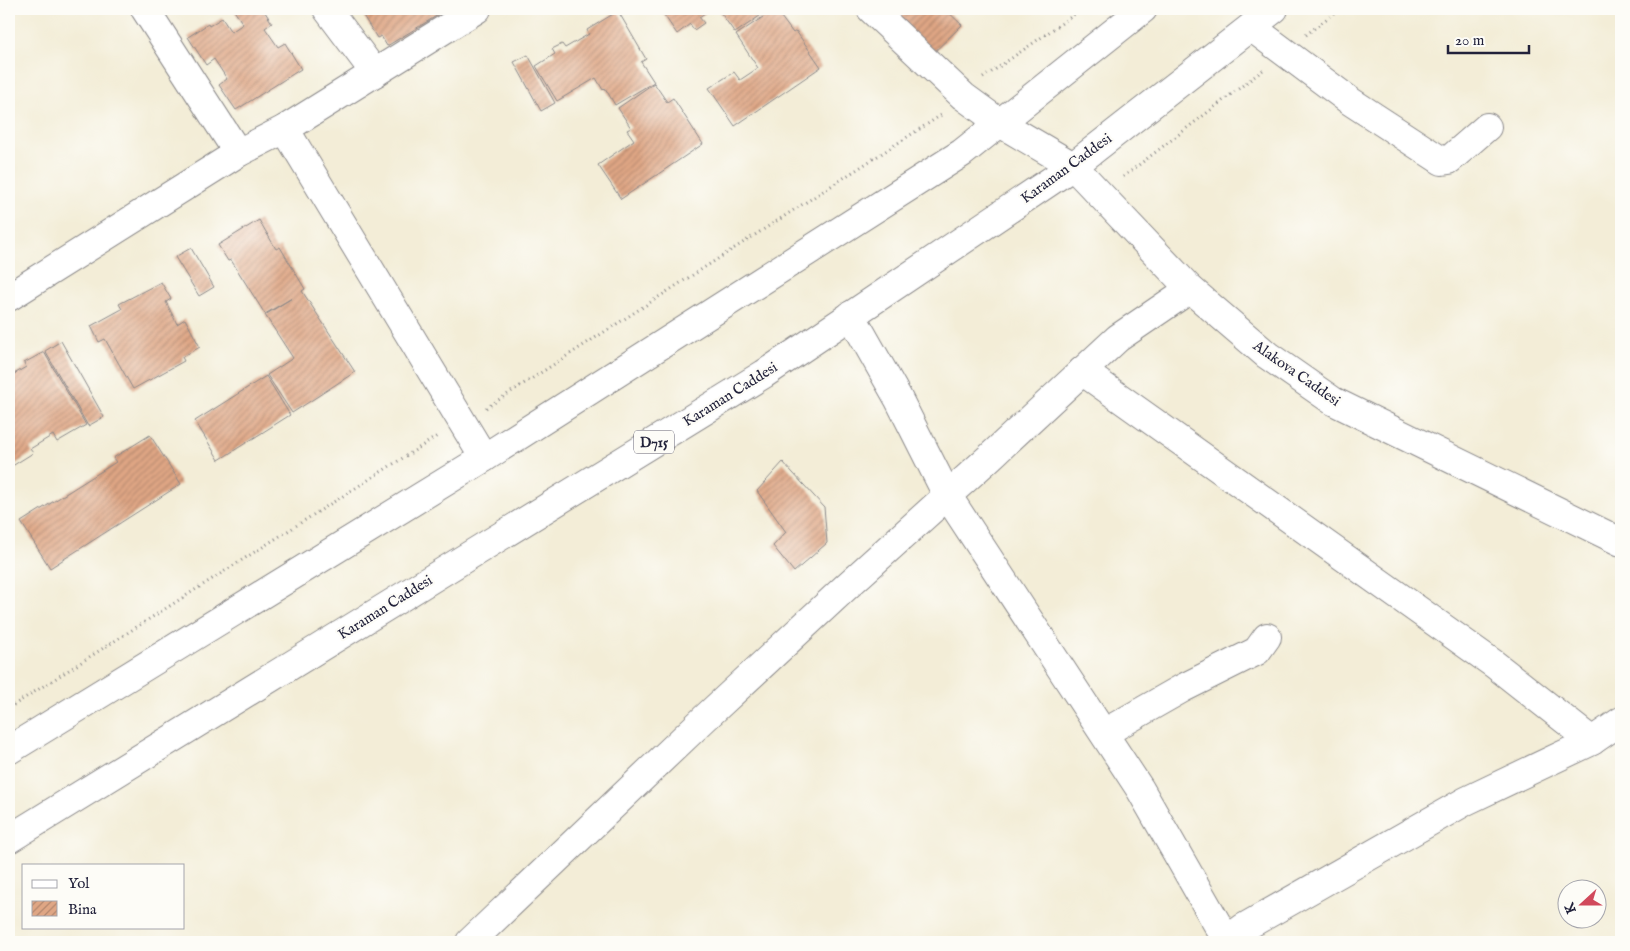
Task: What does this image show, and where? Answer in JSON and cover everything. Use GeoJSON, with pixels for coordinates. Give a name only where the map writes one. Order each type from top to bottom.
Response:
{"type":"FeatureCollection","features":[{"type":"Feature","properties":{"kind":"main road"},"geometry":{"type":"LineString","coordinates":[[145,9],[238,153]]}},
{"type":"Feature","properties":{"kind":"main road"},"geometry":{"type":"LineString","coordinates":[[327,9],[375,73]]}},
{"type":"Feature","properties":{"kind":"main road"},"geometry":{"type":"LineString","coordinates":[[9,297],[238,153],[286,129],[477,9]]}},
{"type":"Feature","properties":{"kind":"main road","name":"Alakova Caddesi"},"geometry":{"type":"LineString","coordinates":[[871,9],[963,96],[1000,123],[1073,166],[1190,289],[1267,354],[1333,400],[1621,542]]}},
{"type":"Feature","properties":{"kind":"main road"},"geometry":{"type":"LineString","coordinates":[[9,750],[484,458],[962,153],[1143,9]]}},
{"type":"Feature","properties":{"kind":"main road","name":"Karaman Caddesi"},"geometry":{"type":"LineString","coordinates":[[9,839],[764,374],[1073,166],[1274,9]]}},
{"type":"Feature","properties":{"kind":"main road"},"geometry":{"type":"LineString","coordinates":[[1251,27],[1350,101],[1442,161],[1449,160],[1487,127]]}},
{"type":"Feature","properties":{"kind":"main road"},"geometry":{"type":"LineString","coordinates":[[286,129],[484,458]]}},
{"type":"Feature","properties":{"kind":"main road"},"geometry":{"type":"LineString","coordinates":[[470,942],[704,719],[1118,338],[1190,289]]}},
{"type":"Feature","properties":{"kind":"main road"},"geometry":{"type":"LineString","coordinates":[[851,315],[898,398],[948,495],[1140,789],[1226,941],[1243,928],[1466,801],[1592,741],[1621,721]]}},
{"type":"Feature","properties":{"kind":"main road"},"geometry":{"type":"LineString","coordinates":[[1082,371],[1494,664],[1592,741]]}},
{"type":"Feature","properties":{"kind":"main road"},"geometry":{"type":"LineString","coordinates":[[1104,733],[1183,688],[1257,651],[1267,637]]}},
{"type":"Feature","properties":{"kind":"path"},"geometry":{"type":"LineString","coordinates":[[979,80],[1082,9]]}},
{"type":"Feature","properties":{"kind":"path"},"geometry":{"type":"LineString","coordinates":[[1300,40],[1339,9]]}},
{"type":"Feature","properties":{"kind":"path"},"geometry":{"type":"LineString","coordinates":[[1100,195],[1265,68]]}},
{"type":"Feature","properties":{"kind":"path"},"geometry":{"type":"LineString","coordinates":[[479,412],[943,114]]}},
{"type":"Feature","properties":{"kind":"path"},"geometry":{"type":"LineString","coordinates":[[9,708],[440,435]]}},
{"type":"Feature","properties":{"kind":"building"},"geometry":{"type":"Polygon","coordinates":[[[233,9],[263,9],[272,23],[265,28],[278,47],[285,43],[301,69],[236,110],[219,85],[227,79],[214,59],[206,65],[188,37],[208,24],[209,26],[222,18],[231,32],[243,24],[233,9]]]}},
{"type":"Feature","properties":{"kind":"building"},"geometry":{"type":"Polygon","coordinates":[[[359,9],[441,9],[443,12],[387,46],[381,36],[377,38],[359,9]]]}},
{"type":"Feature","properties":{"kind":"building"},"geometry":{"type":"Polygon","coordinates":[[[660,9],[711,9],[699,17],[704,23],[694,30],[690,24],[677,34],[660,9]]]}},
{"type":"Feature","properties":{"kind":"building"},"geometry":{"type":"Polygon","coordinates":[[[718,9],[770,9],[735,33],[718,9]]]}},
{"type":"Feature","properties":{"kind":"building"},"geometry":{"type":"Polygon","coordinates":[[[775,9],[793,33],[796,31],[821,67],[735,126],[709,88],[734,72],[740,80],[758,68],[736,35],[775,9]]]}},
{"type":"Feature","properties":{"kind":"building"},"geometry":{"type":"Polygon","coordinates":[[[900,9],[945,9],[962,25],[926,60],[888,21],[900,9]]]}},
{"type":"Feature","properties":{"kind":"building"},"geometry":{"type":"Polygon","coordinates":[[[618,11],[646,59],[641,62],[654,82],[615,105],[605,88],[603,90],[596,78],[557,101],[536,66],[555,54],[552,49],[562,44],[565,48],[589,34],[587,30],[618,11]]]}},
{"type":"Feature","properties":{"kind":"building"},"geometry":{"type":"Polygon","coordinates":[[[528,55],[555,103],[541,111],[514,62],[528,55]]]}},
{"type":"Feature","properties":{"kind":"building"},"geometry":{"type":"Polygon","coordinates":[[[654,83],[667,102],[673,98],[703,144],[621,199],[598,165],[634,140],[627,130],[631,128],[618,108],[654,83]]]}},
{"type":"Feature","properties":{"kind":"building"},"geometry":{"type":"Polygon","coordinates":[[[259,220],[276,249],[280,247],[305,289],[302,291],[355,372],[292,413],[267,375],[293,358],[265,315],[292,298],[265,314],[231,260],[228,261],[218,245],[259,220]]]}},
{"type":"Feature","properties":{"kind":"building"},"geometry":{"type":"Polygon","coordinates":[[[191,248],[214,287],[199,296],[175,257],[191,248]]]}},
{"type":"Feature","properties":{"kind":"building"},"geometry":{"type":"Polygon","coordinates":[[[161,282],[171,299],[166,302],[177,324],[185,319],[200,347],[182,357],[184,361],[133,389],[105,339],[99,342],[91,326],[122,309],[119,304],[161,282]]]}},
{"type":"Feature","properties":{"kind":"building"},"geometry":{"type":"Polygon","coordinates":[[[61,341],[104,417],[88,426],[45,351],[61,341]]]}},
{"type":"Feature","properties":{"kind":"building"},"geometry":{"type":"Polygon","coordinates":[[[44,352],[86,425],[57,442],[53,435],[30,449],[33,453],[9,468],[9,377],[26,367],[24,363],[44,352]]]}},
{"type":"Feature","properties":{"kind":"building"},"geometry":{"type":"Polygon","coordinates":[[[266,376],[290,415],[219,460],[195,421],[266,376]]]}},
{"type":"Feature","properties":{"kind":"building"},"geometry":{"type":"Polygon","coordinates":[[[150,435],[181,484],[50,568],[21,522],[116,462],[113,458],[150,435]]]}},
{"type":"Feature","properties":{"kind":"building"},"geometry":{"type":"Polygon","coordinates":[[[783,462],[824,507],[827,543],[794,572],[773,546],[786,532],[757,491],[783,462]]]}}]}
